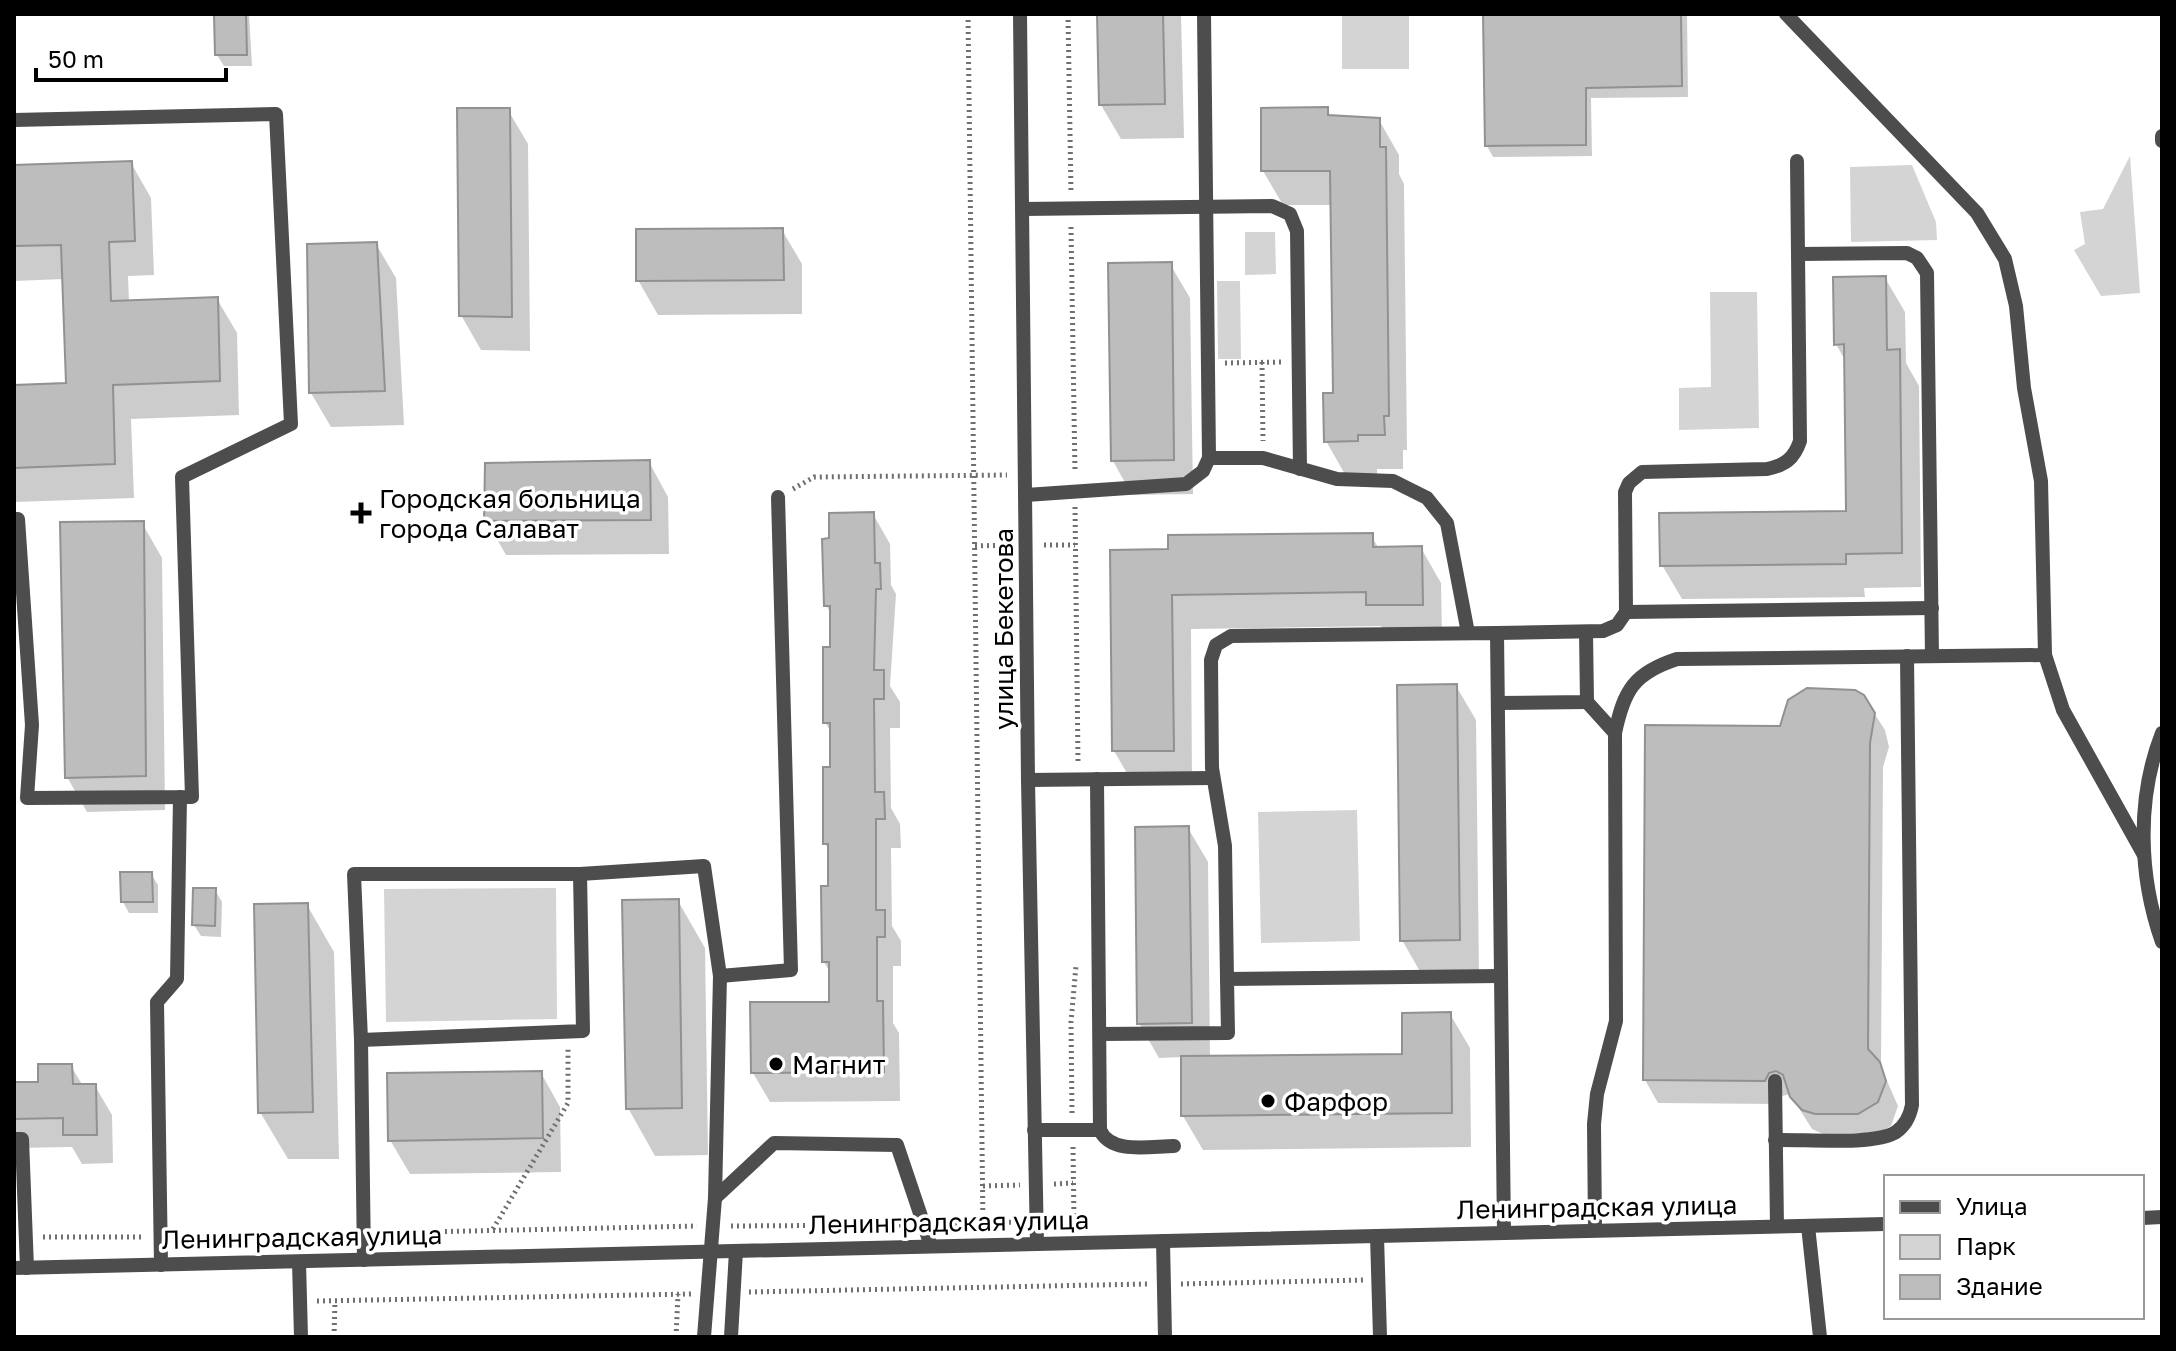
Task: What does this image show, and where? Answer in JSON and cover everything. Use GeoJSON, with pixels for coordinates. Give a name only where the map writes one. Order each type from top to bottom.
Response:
{"type":"FeatureCollection","features":[{"type":"Feature","properties":{"kind":"street","name":"улица Бекетова"},"geometry":{"type":"LineString","coordinates":[[1020,14],[1028,780],[1037,1244]]}},
{"type":"Feature","properties":{"kind":"street"},"geometry":{"type":"LineString","coordinates":[[1026,495],[1186,484],[1203,471],[1209,458],[1204,14]]}},
{"type":"Feature","properties":{"kind":"street"},"geometry":{"type":"LineString","coordinates":[[1786,14],[1977,213],[2005,259],[2016,306],[2024,388],[2041,481],[2045,655],[2063,710],[2144,855]]}},
{"type":"Feature","properties":{"kind":"street"},"geometry":{"type":"LineString","coordinates":[[14,120],[276,114],[291,424],[182,477],[192,797],[27,798],[32,725],[18,519],[14,519]]}},
{"type":"Feature","properties":{"kind":"street"},"geometry":{"type":"LineString","coordinates":[[1100,1034],[1228,1033],[1225,846],[1213,778],[1211,660],[1221,641],[1231,636],[1586,632],[1610,629],[1626,612],[1625,492],[1634,477],[1653,470],[1767,469],[1782,466],[1796,452],[1800,441],[1797,161]]}},
{"type":"Feature","properties":{"kind":"street"},"geometry":{"type":"LineString","coordinates":[[1023,209],[1206,206],[1272,206],[1283,209],[1294,220],[1300,469]]}},
{"type":"Feature","properties":{"kind":"street"},"geometry":{"type":"LineString","coordinates":[[1798,254],[1907,253],[1917,258],[1927,273],[1932,656]]}},
{"type":"Feature","properties":{"kind":"street"},"geometry":{"type":"LineString","coordinates":[[1209,458],[1263,458],[1337,479],[1393,481],[1427,498],[1447,523],[1453,541],[1468,633]]}},
{"type":"Feature","properties":{"kind":"street"},"geometry":{"type":"LineString","coordinates":[[720,976],[791,970],[778,497]]}},
{"type":"Feature","properties":{"kind":"street"},"geometry":{"type":"LineString","coordinates":[[1626,612],[1932,608]]}},
{"type":"Feature","properties":{"kind":"street"},"geometry":{"type":"LineString","coordinates":[[1586,632],[1587,702],[1615,733]]}},
{"type":"Feature","properties":{"kind":"street"},"geometry":{"type":"LineString","coordinates":[[1497,633],[1504,1233]]}},
{"type":"Feature","properties":{"kind":"street"},"geometry":{"type":"LineString","coordinates":[[1595,1230],[1594,1124],[1597,1094],[1616,1021],[1615,733],[1621,702],[1630,688],[1656,666],[1677,659],[2045,655]]}},
{"type":"Feature","properties":{"kind":"street"},"geometry":{"type":"LineString","coordinates":[[1775,1140],[1876,1138],[1893,1134],[1910,1116],[1907,656]]}},
{"type":"Feature","properties":{"kind":"street"},"geometry":{"type":"LineString","coordinates":[[1498,703],[1587,702]]}},
{"type":"Feature","properties":{"kind":"street"},"geometry":{"type":"LineString","coordinates":[[2162,733],[2149,777],[2144,855],[2149,896],[2162,942]]}},
{"type":"Feature","properties":{"kind":"street"},"geometry":{"type":"LineString","coordinates":[[1028,780],[1213,778]]}},
{"type":"Feature","properties":{"kind":"street"},"geometry":{"type":"LineString","coordinates":[[1097,779],[1100,1130],[1106,1140],[1118,1146],[1174,1146]]}},
{"type":"Feature","properties":{"kind":"street"},"geometry":{"type":"LineString","coordinates":[[161,1265],[157,1002],[177,979],[180,797]]}},
{"type":"Feature","properties":{"kind":"street"},"geometry":{"type":"LineString","coordinates":[[364,1260],[361,1040],[354,874],[580,874],[704,866],[720,976],[715,1198],[704,1337]]}},
{"type":"Feature","properties":{"kind":"street"},"geometry":{"type":"LineString","coordinates":[[361,1040],[583,1031],[580,874]]}},
{"type":"Feature","properties":{"kind":"street"},"geometry":{"type":"LineString","coordinates":[[1227,979],[1501,976]]}},
{"type":"Feature","properties":{"kind":"street"},"geometry":{"type":"LineString","coordinates":[[1775,1081],[1777,1226]]}},
{"type":"Feature","properties":{"kind":"street"},"geometry":{"type":"LineString","coordinates":[[1034,1130],[1100,1130]]}},
{"type":"Feature","properties":{"kind":"street"},"geometry":{"type":"LineString","coordinates":[[14,1139],[22,1139],[25,1237],[20,1268]]}},
{"type":"Feature","properties":{"kind":"street"},"geometry":{"type":"LineString","coordinates":[[715,1198],[774,1143],[897,1145],[927,1224],[931,1246]]}},
{"type":"Feature","properties":{"kind":"street","name":"Ленинградская улица"},"geometry":{"type":"LineString","coordinates":[[20,1268],[1884,1224]]}},
{"type":"Feature","properties":{"kind":"street"},"geometry":{"type":"LineString","coordinates":[[1808,1226],[1820,1337]]}},
{"type":"Feature","properties":{"kind":"street"},"geometry":{"type":"LineString","coordinates":[[1377,1236],[1380,1337]]}},
{"type":"Feature","properties":{"kind":"street"},"geometry":{"type":"LineString","coordinates":[[1163,1241],[1165,1337]]}},
{"type":"Feature","properties":{"kind":"street"},"geometry":{"type":"LineString","coordinates":[[731,1337],[736,1251]]}},
{"type":"Feature","properties":{"kind":"street"},"geometry":{"type":"LineString","coordinates":[[299,1262],[301,1337]]}},
{"type":"Feature","properties":{"kind":"path"},"geometry":{"type":"LineString","coordinates":[[968,14],[983,1245]]}},
{"type":"Feature","properties":{"kind":"path"},"geometry":{"type":"LineString","coordinates":[[1068,14],[1079,780]]}},
{"type":"Feature","properties":{"kind":"path"},"geometry":{"type":"LineString","coordinates":[[1262,362],[1263,458]]}},
{"type":"Feature","properties":{"kind":"path"},"geometry":{"type":"LineString","coordinates":[[1208,363],[1298,362]]}},
{"type":"Feature","properties":{"kind":"path"},"geometry":{"type":"LineString","coordinates":[[778,497],[814,477],[1025,475]]}},
{"type":"Feature","properties":{"kind":"path"},"geometry":{"type":"LineString","coordinates":[[1071,1022],[1076,966]]}},
{"type":"Feature","properties":{"kind":"path"},"geometry":{"type":"LineString","coordinates":[[493,1229],[568,1103],[568,1032]]}},
{"type":"Feature","properties":{"kind":"path"},"geometry":{"type":"LineString","coordinates":[[25,1237],[1089,1221]]}},
{"type":"Feature","properties":{"kind":"path"},"geometry":{"type":"LineString","coordinates":[[733,1292],[1378,1280]]}},
{"type":"Feature","properties":{"kind":"path"},"geometry":{"type":"LineString","coordinates":[[300,1301],[708,1293]]}},
{"type":"Feature","properties":{"kind":"path"},"geometry":{"type":"LineString","coordinates":[[676,1337],[678,1294]]}},
{"type":"Feature","properties":{"kind":"path"},"geometry":{"type":"LineString","coordinates":[[334,1337],[335,1301]]}},
{"type":"Feature","properties":{"kind":"green space"},"geometry":{"type":"Polygon","coordinates":[[[1409,15],[1409,69],[1342,69],[1342,16],[1409,15]]]}},
{"type":"Feature","properties":{"kind":"green space"},"geometry":{"type":"Polygon","coordinates":[[[2130,156],[2140,293],[2101,296],[2074,250],[2085,244],[2080,212],[2103,209],[2130,156]]]}},
{"type":"Feature","properties":{"kind":"green space"},"geometry":{"type":"Polygon","coordinates":[[[1912,165],[1936,222],[1937,240],[1851,242],[1850,167],[1912,165]]]}},
{"type":"Feature","properties":{"kind":"green space"},"geometry":{"type":"Polygon","coordinates":[[[1245,232],[1275,232],[1276,274],[1245,275],[1245,232]]]}},
{"type":"Feature","properties":{"kind":"green space"},"geometry":{"type":"Polygon","coordinates":[[[1217,281],[1240,281],[1241,359],[1218,359],[1217,281]]]}},
{"type":"Feature","properties":{"kind":"green space"},"geometry":{"type":"Polygon","coordinates":[[[1710,292],[1757,292],[1759,428],[1679,430],[1679,388],[1711,387],[1710,292]]]}},
{"type":"Feature","properties":{"kind":"green space"},"geometry":{"type":"Polygon","coordinates":[[[1357,810],[1360,941],[1261,943],[1258,812],[1357,810]]]}},
{"type":"Feature","properties":{"kind":"green space"},"geometry":{"type":"Polygon","coordinates":[[[556,888],[557,1019],[386,1022],[384,889],[556,888]]]}},
{"type":"Feature","properties":{"kind":"building"},"geometry":{"type":"Polygon","coordinates":[[[214,14],[246,14],[247,55],[215,55],[214,14]]]}},
{"type":"Feature","properties":{"kind":"building"},"geometry":{"type":"Polygon","coordinates":[[[1097,14],[1163,14],[1165,104],[1099,105],[1097,14]]]}},
{"type":"Feature","properties":{"kind":"building"},"geometry":{"type":"Polygon","coordinates":[[[1483,14],[1681,14],[1682,86],[1586,88],[1586,145],[1485,146],[1483,14]]]}},
{"type":"Feature","properties":{"kind":"building"},"geometry":{"type":"Polygon","coordinates":[[[1328,107],[1328,115],[1380,118],[1380,147],[1386,147],[1389,416],[1384,416],[1385,435],[1358,435],[1358,441],[1324,442],[1323,393],[1333,393],[1330,171],[1261,171],[1261,108],[1328,107]]]}},
{"type":"Feature","properties":{"kind":"building"},"geometry":{"type":"Polygon","coordinates":[[[457,108],[510,108],[512,317],[459,316],[457,108]]]}},
{"type":"Feature","properties":{"kind":"building"},"geometry":{"type":"Polygon","coordinates":[[[132,161],[135,241],[109,242],[111,301],[218,297],[220,381],[113,385],[115,464],[14,468],[14,385],[66,383],[61,245],[14,246],[14,165],[132,161]]]}},
{"type":"Feature","properties":{"kind":"building"},"geometry":{"type":"Polygon","coordinates":[[[783,228],[784,280],[636,281],[636,229],[783,228]]]}},
{"type":"Feature","properties":{"kind":"building"},"geometry":{"type":"Polygon","coordinates":[[[377,242],[385,391],[309,393],[307,244],[377,242]]]}},
{"type":"Feature","properties":{"kind":"building"},"geometry":{"type":"Polygon","coordinates":[[[1172,262],[1174,460],[1111,461],[1108,263],[1172,262]]]}},
{"type":"Feature","properties":{"kind":"building"},"geometry":{"type":"Polygon","coordinates":[[[1886,276],[1887,350],[1900,349],[1902,553],[1846,554],[1846,564],[1660,566],[1659,513],[1846,511],[1844,344],[1834,345],[1833,277],[1886,276]]]}},
{"type":"Feature","properties":{"kind":"building"},"geometry":{"type":"Polygon","coordinates":[[[650,460],[651,520],[484,521],[485,463],[650,460]]]}},
{"type":"Feature","properties":{"kind":"building"},"geometry":{"type":"Polygon","coordinates":[[[874,512],[875,563],[880,563],[881,589],[876,589],[874,670],[884,670],[884,699],[874,699],[875,792],[884,792],[885,819],[876,819],[876,910],[885,910],[885,937],[877,937],[877,1001],[883,1001],[884,1072],[751,1073],[750,1002],[829,1002],[829,962],[822,962],[821,886],[828,886],[828,844],[823,844],[823,767],[830,767],[830,723],[823,723],[823,647],[830,647],[830,606],[824,606],[822,539],[829,538],[829,513],[874,512]]]}},
{"type":"Feature","properties":{"kind":"building"},"geometry":{"type":"Polygon","coordinates":[[[144,521],[146,776],[65,778],[60,522],[144,521]]]}},
{"type":"Feature","properties":{"kind":"building"},"geometry":{"type":"Polygon","coordinates":[[[1373,533],[1373,547],[1422,546],[1423,605],[1366,605],[1366,592],[1172,595],[1174,751],[1112,751],[1110,550],[1168,549],[1168,535],[1373,533]]]}},
{"type":"Feature","properties":{"kind":"building"},"geometry":{"type":"Polygon","coordinates":[[[1457,684],[1460,940],[1400,941],[1397,685],[1457,684]]]}},
{"type":"Feature","properties":{"kind":"building"},"geometry":{"type":"Polygon","coordinates":[[[1807,688],[1855,690],[1864,695],[1875,713],[1870,743],[1868,1049],[1880,1062],[1886,1081],[1878,1102],[1858,1114],[1815,1114],[1802,1110],[1790,1097],[1783,1075],[1776,1071],[1769,1073],[1765,1081],[1643,1080],[1645,725],[1780,726],[1788,700],[1807,688]]]}},
{"type":"Feature","properties":{"kind":"building"},"geometry":{"type":"Polygon","coordinates":[[[1189,826],[1192,1023],[1137,1024],[1135,827],[1189,826]]]}},
{"type":"Feature","properties":{"kind":"building"},"geometry":{"type":"Polygon","coordinates":[[[120,872],[152,872],[153,902],[121,902],[120,872]]]}},
{"type":"Feature","properties":{"kind":"building"},"geometry":{"type":"Polygon","coordinates":[[[193,888],[216,888],[215,926],[192,925],[193,888]]]}},
{"type":"Feature","properties":{"kind":"building"},"geometry":{"type":"Polygon","coordinates":[[[679,899],[682,1108],[626,1109],[622,900],[679,899]]]}},
{"type":"Feature","properties":{"kind":"building"},"geometry":{"type":"Polygon","coordinates":[[[308,903],[313,1112],[258,1113],[254,904],[308,903]]]}},
{"type":"Feature","properties":{"kind":"building"},"geometry":{"type":"Polygon","coordinates":[[[1451,1012],[1452,1113],[1181,1116],[1181,1056],[1402,1054],[1402,1013],[1451,1012]]]}},
{"type":"Feature","properties":{"kind":"building"},"geometry":{"type":"Polygon","coordinates":[[[38,1064],[72,1064],[73,1084],[96,1084],[97,1135],[63,1135],[63,1118],[14,1119],[14,1082],[38,1082],[38,1064]]]}},
{"type":"Feature","properties":{"kind":"building"},"geometry":{"type":"Polygon","coordinates":[[[542,1071],[543,1138],[388,1141],[387,1073],[542,1071]]]}},
{"type":"Feature","properties":{"kind":"place","name":"Городская больница города Салават"},"geometry":{"type":"Point","coordinates":[361,513]}},
{"type":"Feature","properties":{"kind":"place","name":"Магнит"},"geometry":{"type":"Point","coordinates":[776,1064]}},
{"type":"Feature","properties":{"kind":"place","name":"Фарфор"},"geometry":{"type":"Point","coordinates":[1268,1101]}}]}
